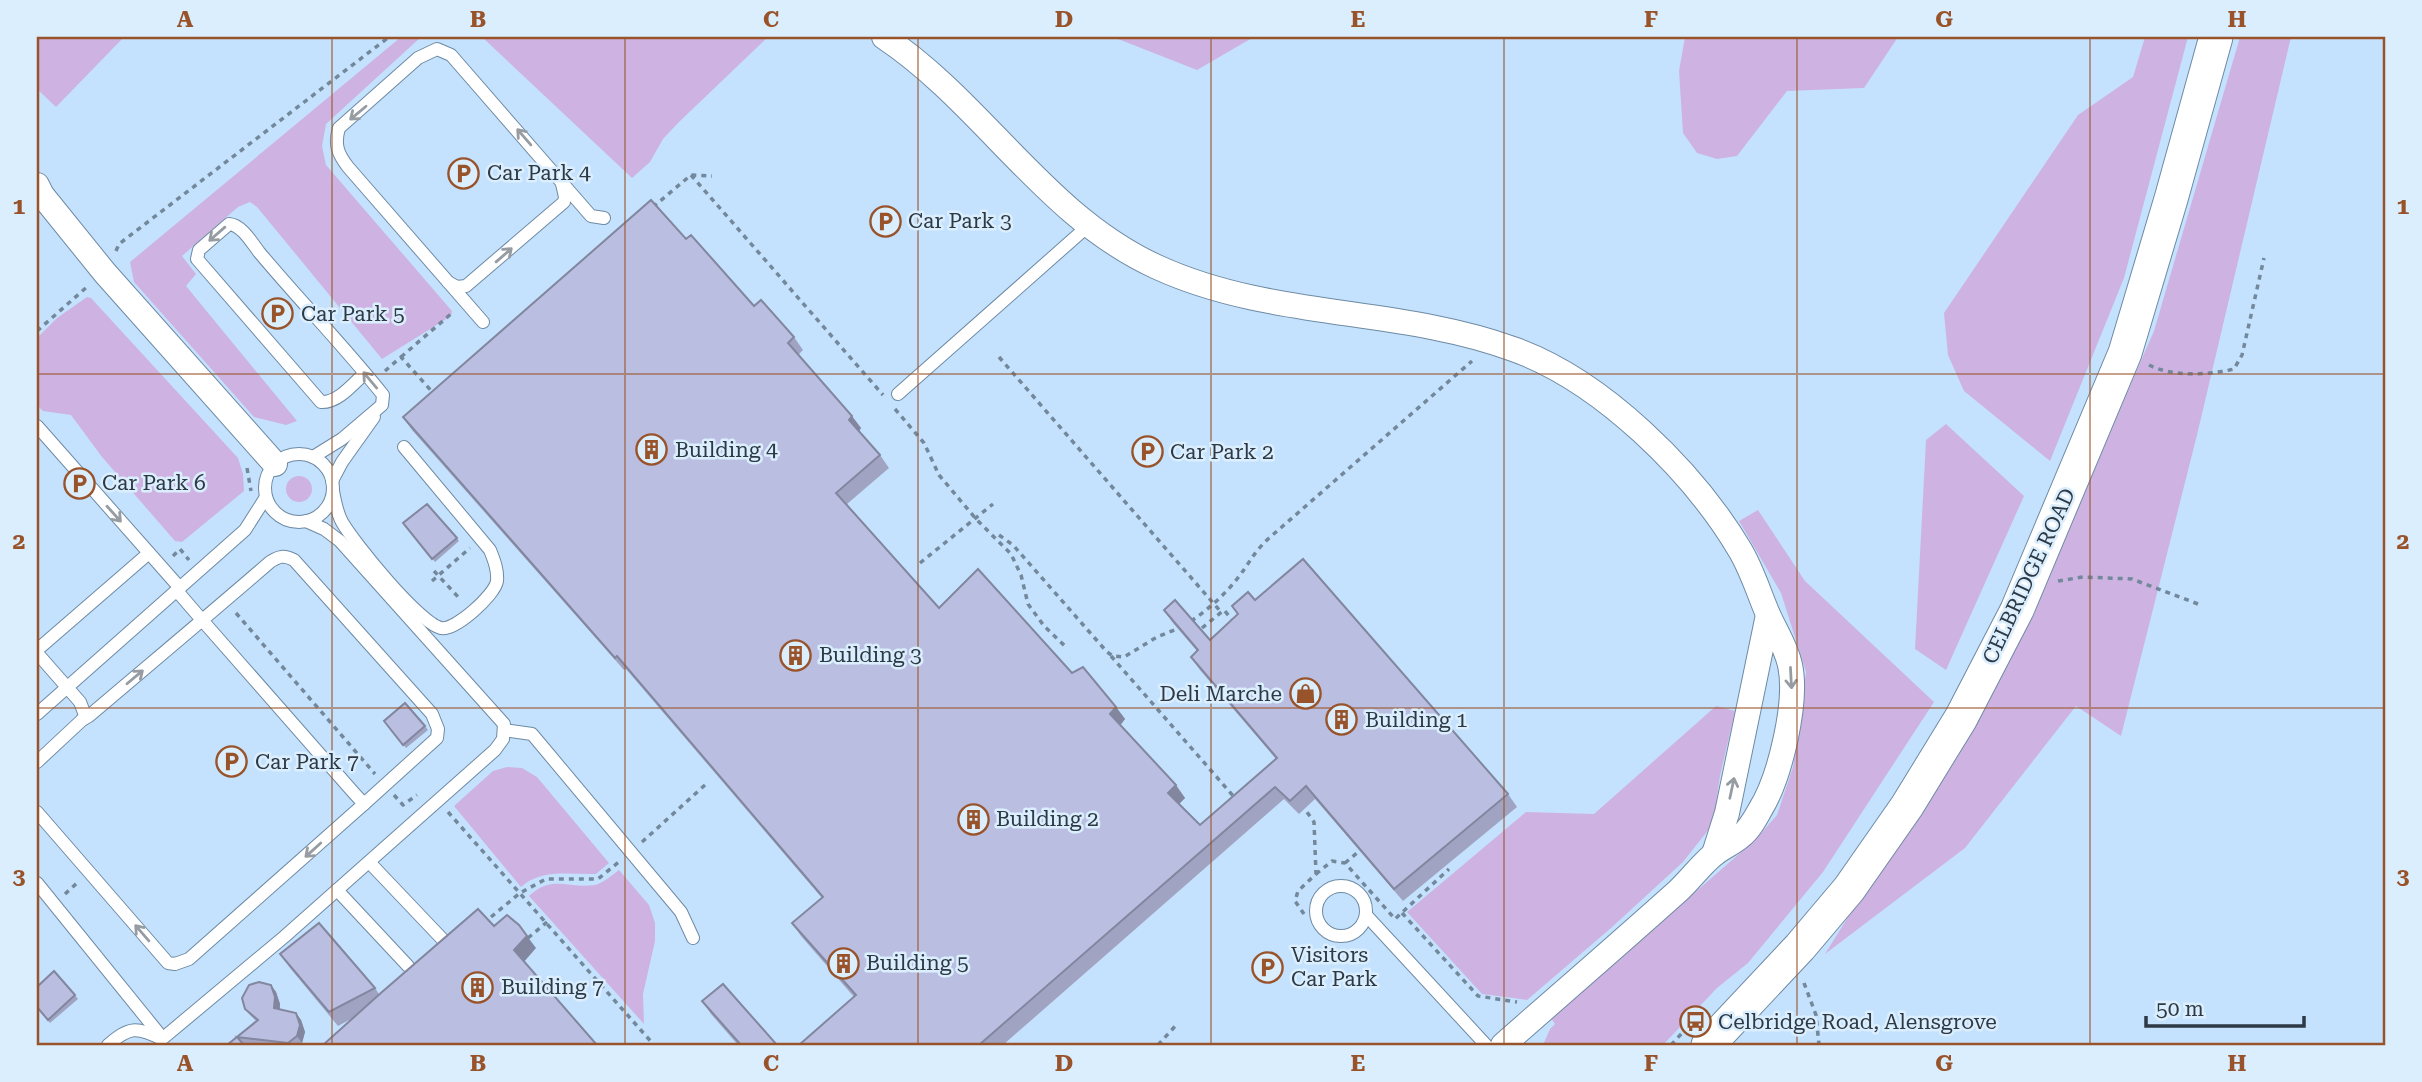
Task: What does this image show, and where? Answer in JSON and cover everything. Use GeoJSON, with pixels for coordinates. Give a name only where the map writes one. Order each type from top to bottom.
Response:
{"type":"FeatureCollection","features":[{"type":"Feature","properties":{"kind":"main road","name":"CELBRIDGE ROAD"},"geometry":{"type":"LineString","coordinates":[[1698,1036],[1800,947],[1849,889],[1961,718],[2017,610],[2125,353],[2216,37]]}},
{"type":"Feature","properties":{"kind":"street"},"geometry":{"type":"LineString","coordinates":[[884,37],[945,86],[1059,202],[1088,226],[1130,254],[1191,283],[1254,300],[1450,330],[1485,339],[1545,361],[1577,379],[1655,443],[1728,532],[1752,573],[1790,663],[1791,699],[1779,767],[1768,796],[1745,833],[1714,854],[1683,886],[1503,1045]]}},
{"type":"Feature","properties":{"kind":"street"},"geometry":{"type":"LineString","coordinates":[[37,185],[42,195],[105,273],[275,464]]}},
{"type":"Feature","properties":{"kind":"street"},"geometry":{"type":"LineString","coordinates":[[1714,854],[1727,813],[1768,615]]}},
{"type":"Feature","properties":{"kind":"lane"},"geometry":{"type":"LineString","coordinates":[[484,322],[339,155],[336,144],[339,128],[418,58],[430,51],[444,51],[452,55],[591,216],[604,218]]}},
{"type":"Feature","properties":{"kind":"lane"},"geometry":{"type":"LineString","coordinates":[[448,282],[457,287],[474,281],[564,202],[561,181]]}},
{"type":"Feature","properties":{"kind":"lane"},"geometry":{"type":"LineString","coordinates":[[306,521],[316,518],[330,502],[332,486],[342,462],[382,405],[383,395],[369,378],[238,227],[229,224],[199,250],[197,259],[321,402],[336,399],[369,378]]}},
{"type":"Feature","properties":{"kind":"lane"},"geometry":{"type":"LineString","coordinates":[[898,394],[1088,226]]}},
{"type":"Feature","properties":{"kind":"lane"},"geometry":{"type":"LineString","coordinates":[[313,457],[342,439],[382,405]]}},
{"type":"Feature","properties":{"kind":"lane"},"geometry":{"type":"LineString","coordinates":[[37,426],[149,553],[202,620],[364,804]]}},
{"type":"Feature","properties":{"kind":"lane"},"geometry":{"type":"LineString","coordinates":[[164,1042],[495,750],[503,738],[504,724],[340,541],[324,529],[306,521],[286,519],[277,514],[266,497],[268,474],[275,464],[292,455],[313,457],[328,471],[342,522],[367,556],[426,620],[439,628],[454,626],[482,602],[497,584],[496,566],[490,550],[404,447]]}},
{"type":"Feature","properties":{"kind":"lane"},"geometry":{"type":"LineString","coordinates":[[37,714],[245,530],[266,497]]}},
{"type":"Feature","properties":{"kind":"lane"},"geometry":{"type":"LineString","coordinates":[[82,720],[85,715],[80,702],[37,652],[149,553]]}},
{"type":"Feature","properties":{"kind":"lane"},"geometry":{"type":"LineString","coordinates":[[37,762],[82,720],[277,556],[294,560],[432,714],[438,729],[437,738],[364,804],[189,959],[175,964],[168,963],[37,812]]}},
{"type":"Feature","properties":{"kind":"lane"},"geometry":{"type":"LineString","coordinates":[[504,730],[532,734],[681,912],[693,938]]}},
{"type":"Feature","properties":{"kind":"lane"},"geometry":{"type":"LineString","coordinates":[[369,862],[446,943]]}},
{"type":"Feature","properties":{"kind":"lane"},"geometry":{"type":"LineString","coordinates":[[37,883],[164,1042]]}},
{"type":"Feature","properties":{"kind":"lane"},"geometry":{"type":"LineString","coordinates":[[1366,915],[1359,929],[1352,934],[1336,935],[1323,928],[1319,922],[1317,904],[1330,888],[1345,886],[1359,893],[1366,907],[1366,915],[1486,1045]]}},
{"type":"Feature","properties":{"kind":"lane"},"geometry":{"type":"LineString","coordinates":[[337,890],[408,966]]}},
{"type":"Feature","properties":{"kind":"lane"},"geometry":{"type":"LineString","coordinates":[[107,1045],[121,1034],[132,1030],[144,1030],[164,1042]]}},
{"type":"Feature","properties":{"kind":"path"},"geometry":{"type":"LineString","coordinates":[[37,331],[105,273],[119,244],[389,37]]}},
{"type":"Feature","properties":{"kind":"path"},"geometry":{"type":"LineString","coordinates":[[691,175],[884,397]]}},
{"type":"Feature","properties":{"kind":"path"},"geometry":{"type":"LineString","coordinates":[[647,212],[691,175],[712,176]]}},
{"type":"Feature","properties":{"kind":"path"},"geometry":{"type":"LineString","coordinates":[[2125,353],[2157,369],[2218,373],[2234,369],[2242,355],[2264,258]]}},
{"type":"Feature","properties":{"kind":"path"},"geometry":{"type":"LineString","coordinates":[[369,378],[401,357],[456,310]]}},
{"type":"Feature","properties":{"kind":"path"},"geometry":{"type":"LineString","coordinates":[[1107,652],[1124,657],[1157,637],[1194,620],[1237,579],[1257,548],[1482,352],[1485,339]]}},
{"type":"Feature","properties":{"kind":"path"},"geometry":{"type":"LineString","coordinates":[[401,357],[438,399]]}},
{"type":"Feature","properties":{"kind":"path"},"geometry":{"type":"LineString","coordinates":[[999,357],[1221,612]]}},
{"type":"Feature","properties":{"kind":"path"},"geometry":{"type":"LineString","coordinates":[[892,406],[918,435],[939,475],[976,519],[1011,554],[1021,575],[1028,604],[1044,626],[1066,647]]}},
{"type":"Feature","properties":{"kind":"path"},"geometry":{"type":"LineString","coordinates":[[920,563],[993,504]]}},
{"type":"Feature","properties":{"kind":"path"},"geometry":{"type":"LineString","coordinates":[[999,535],[1013,545],[1243,808]]}},
{"type":"Feature","properties":{"kind":"path"},"geometry":{"type":"LineString","coordinates":[[432,581],[480,539]]}},
{"type":"Feature","properties":{"kind":"path"},"geometry":{"type":"LineString","coordinates":[[2035,569],[2059,582],[2083,577],[2132,579],[2198,604]]}},
{"type":"Feature","properties":{"kind":"path"},"geometry":{"type":"LineString","coordinates":[[434,571],[472,611]]}},
{"type":"Feature","properties":{"kind":"path"},"geometry":{"type":"LineString","coordinates":[[1202,628],[1224,610],[1236,624]]}},
{"type":"Feature","properties":{"kind":"path"},"geometry":{"type":"LineString","coordinates":[[491,917],[520,893],[546,879],[598,880],[705,785]]}},
{"type":"Feature","properties":{"kind":"path"},"geometry":{"type":"LineString","coordinates":[[438,800],[654,1045]]}},
{"type":"Feature","properties":{"kind":"path"},"geometry":{"type":"LineString","coordinates":[[1304,808],[1314,822],[1316,874]]}},
{"type":"Feature","properties":{"kind":"path"},"geometry":{"type":"LineString","coordinates":[[1345,863],[1358,852]]}},
{"type":"Feature","properties":{"kind":"path"},"geometry":{"type":"LineString","coordinates":[[1304,914],[1295,901],[1298,891],[1332,861],[1345,863],[1395,919],[1449,869]]}},
{"type":"Feature","properties":{"kind":"path"},"geometry":{"type":"LineString","coordinates":[[1402,913],[1478,996],[1517,1002],[1525,1005],[1535,1017]]}},
{"type":"Feature","properties":{"kind":"path"},"geometry":{"type":"LineString","coordinates":[[528,938],[547,922]]}},
{"type":"Feature","properties":{"kind":"path"},"geometry":{"type":"LineString","coordinates":[[1800,947],[1805,985],[1816,1015],[1819,1045]]}},
{"type":"Feature","properties":{"kind":"path"},"geometry":{"type":"LineString","coordinates":[[1158,1045],[1178,1023]]}},
{"type":"Feature","properties":{"kind":"path"},"geometry":{"type":"LineString","coordinates":[[1671,1045],[1698,1036]]}},
{"type":"Feature","properties":{"kind":"shaded area"},"geometry":{"type":"Polygon","coordinates":[[[37,37],[124,37],[56,107],[37,89],[37,37]]]}},
{"type":"Feature","properties":{"kind":"shaded area"},"geometry":{"type":"Polygon","coordinates":[[[401,37],[421,37],[326,124],[322,146],[326,165],[452,311],[451,316],[382,359],[257,207],[250,202],[238,207],[182,256],[196,274],[186,286],[297,421],[286,425],[254,417],[134,282],[130,262],[401,37]]]}},
{"type":"Feature","properties":{"kind":"shaded area"},"geometry":{"type":"Polygon","coordinates":[[[482,37],[768,37],[679,122],[663,139],[650,162],[632,178],[482,37]]]}},
{"type":"Feature","properties":{"kind":"shaded area"},"geometry":{"type":"Polygon","coordinates":[[[1113,37],[1252,37],[1252,38],[1197,70],[1113,37]]]}},
{"type":"Feature","properties":{"kind":"shaded area"},"geometry":{"type":"Polygon","coordinates":[[[1685,37],[1898,37],[1864,88],[1787,91],[1737,156],[1717,159],[1697,153],[1683,133],[1679,71],[1685,37]]]}},
{"type":"Feature","properties":{"kind":"shaded area"},"geometry":{"type":"Polygon","coordinates":[[[2145,37],[2188,37],[2124,278],[2050,461],[1964,391],[1948,355],[1944,313],[2078,115],[2133,77],[2145,37]]]}},
{"type":"Feature","properties":{"kind":"shaded area"},"geometry":{"type":"Polygon","coordinates":[[[2240,37],[2291,37],[2197,435],[2121,736],[2076,706],[1965,848],[1825,954],[2014,651],[2154,331],[2240,37]]]}},
{"type":"Feature","properties":{"kind":"shaded area"},"geometry":{"type":"Polygon","coordinates":[[[87,297],[91,298],[238,458],[244,491],[182,542],[175,541],[102,457],[71,415],[43,411],[37,405],[37,338],[57,318],[87,297]]]}},
{"type":"Feature","properties":{"kind":"shaded area"},"geometry":{"type":"Polygon","coordinates":[[[1946,424],[2024,496],[1946,670],[1915,649],[1926,440],[1946,424]]]}},
{"type":"Feature","properties":{"kind":"shaded area"},"geometry":{"type":"Polygon","coordinates":[[[299,476],[308,480],[312,489],[308,498],[299,502],[290,498],[286,489],[290,480],[299,476]]]}},
{"type":"Feature","properties":{"kind":"shaded area"},"geometry":{"type":"Polygon","coordinates":[[[1758,510],[1805,581],[1934,702],[1823,872],[1748,963],[1717,988],[1663,1045],[1543,1045],[1555,1024],[1551,1018],[1755,840],[1777,815],[1793,767],[1806,672],[1781,593],[1739,521],[1758,510]]]}},
{"type":"Feature","properties":{"kind":"shaded area"},"geometry":{"type":"Polygon","coordinates":[[[1716,706],[1735,711],[1720,776],[1713,824],[1683,862],[1527,1000],[1482,994],[1407,912],[1526,812],[1594,814],[1716,706]]]}},
{"type":"Feature","properties":{"kind":"shaded area"},"geometry":{"type":"Polygon","coordinates":[[[507,767],[522,768],[537,777],[609,863],[596,874],[547,875],[521,887],[454,806],[493,771],[507,767]]]}},
{"type":"Feature","properties":{"kind":"shaded area"},"geometry":{"type":"Polygon","coordinates":[[[619,870],[649,905],[655,923],[655,941],[643,994],[644,1024],[529,896],[537,889],[553,884],[595,885],[619,870]]]}},
{"type":"Feature","properties":{"kind":"building"},"geometry":{"type":"Polygon","coordinates":[[[651,200],[686,239],[691,235],[754,306],[761,300],[794,337],[788,343],[852,416],[849,420],[880,455],[836,493],[939,608],[978,569],[1072,673],[1083,667],[1116,707],[1110,714],[1176,785],[1168,793],[1200,825],[1277,758],[1191,657],[1198,650],[1164,610],[1175,600],[1210,640],[1238,614],[1232,606],[1248,592],[1255,600],[1303,559],[1508,794],[1394,889],[1306,786],[1290,801],[1275,787],[979,1045],[799,1045],[856,995],[792,923],[823,897],[617,656],[615,658],[403,417],[651,200]]]}},
{"type":"Feature","properties":{"kind":"building"},"geometry":{"type":"Polygon","coordinates":[[[427,504],[457,538],[432,559],[403,523],[427,504]]]}},
{"type":"Feature","properties":{"kind":"building"},"geometry":{"type":"Polygon","coordinates":[[[405,703],[425,726],[403,745],[384,721],[405,703]]]}},
{"type":"Feature","properties":{"kind":"building","name":"Building 7"},"geometry":{"type":"Polygon","coordinates":[[[478,909],[494,926],[507,915],[519,925],[527,936],[514,950],[597,1045],[323,1045],[382,992],[478,909]]]}},
{"type":"Feature","properties":{"kind":"building"},"geometry":{"type":"Polygon","coordinates":[[[319,923],[375,988],[329,1012],[280,954],[319,923]]]}},
{"type":"Feature","properties":{"kind":"building"},"geometry":{"type":"Polygon","coordinates":[[[54,971],[75,995],[48,1020],[37,1007],[37,987],[54,971]]]}},
{"type":"Feature","properties":{"kind":"building"},"geometry":{"type":"Polygon","coordinates":[[[259,982],[271,985],[275,997],[274,1008],[296,1013],[300,1025],[297,1036],[288,1043],[237,1037],[244,1045],[227,1045],[258,1020],[245,1009],[242,998],[249,985],[259,982]]]}},
{"type":"Feature","properties":{"kind":"building"},"geometry":{"type":"Polygon","coordinates":[[[723,984],[777,1045],[741,1045],[702,1001],[723,984]]]}},
{"type":"Feature","properties":{"kind":"place","name":"Car Park 4"},"geometry":{"type":"Point","coordinates":[464,173]}},
{"type":"Feature","properties":{"kind":"place","name":"Car Park 3"},"geometry":{"type":"Point","coordinates":[885,221]}},
{"type":"Feature","properties":{"kind":"place","name":"Car Park 5"},"geometry":{"type":"Point","coordinates":[278,314]}},
{"type":"Feature","properties":{"kind":"place","name":"Building 4"},"geometry":{"type":"Point","coordinates":[652,450]}},
{"type":"Feature","properties":{"kind":"place","name":"Car Park 2"},"geometry":{"type":"Point","coordinates":[1147,452]}},
{"type":"Feature","properties":{"kind":"place","name":"Car Park 6"},"geometry":{"type":"Point","coordinates":[79,483]}},
{"type":"Feature","properties":{"kind":"place","name":"Building 3"},"geometry":{"type":"Point","coordinates":[796,655]}},
{"type":"Feature","properties":{"kind":"place","name":"Deli Marche"},"geometry":{"type":"Point","coordinates":[1305,694]}},
{"type":"Feature","properties":{"kind":"place","name":"Building 1"},"geometry":{"type":"Point","coordinates":[1342,720]}},
{"type":"Feature","properties":{"kind":"place","name":"Car Park 7"},"geometry":{"type":"Point","coordinates":[232,762]}},
{"type":"Feature","properties":{"kind":"place","name":"Building 2"},"geometry":{"type":"Point","coordinates":[973,819]}},
{"type":"Feature","properties":{"kind":"place","name":"Building 5"},"geometry":{"type":"Point","coordinates":[843,963]}},
{"type":"Feature","properties":{"kind":"place","name":"Visitors Car Park"},"geometry":{"type":"Point","coordinates":[1268,967]}},
{"type":"Feature","properties":{"kind":"place","name":"Building 7"},"geometry":{"type":"Point","coordinates":[478,987]}},
{"type":"Feature","properties":{"kind":"place","name":"Celbridge Road, Alensgrove"},"geometry":{"type":"Point","coordinates":[1695,1022]}}]}
